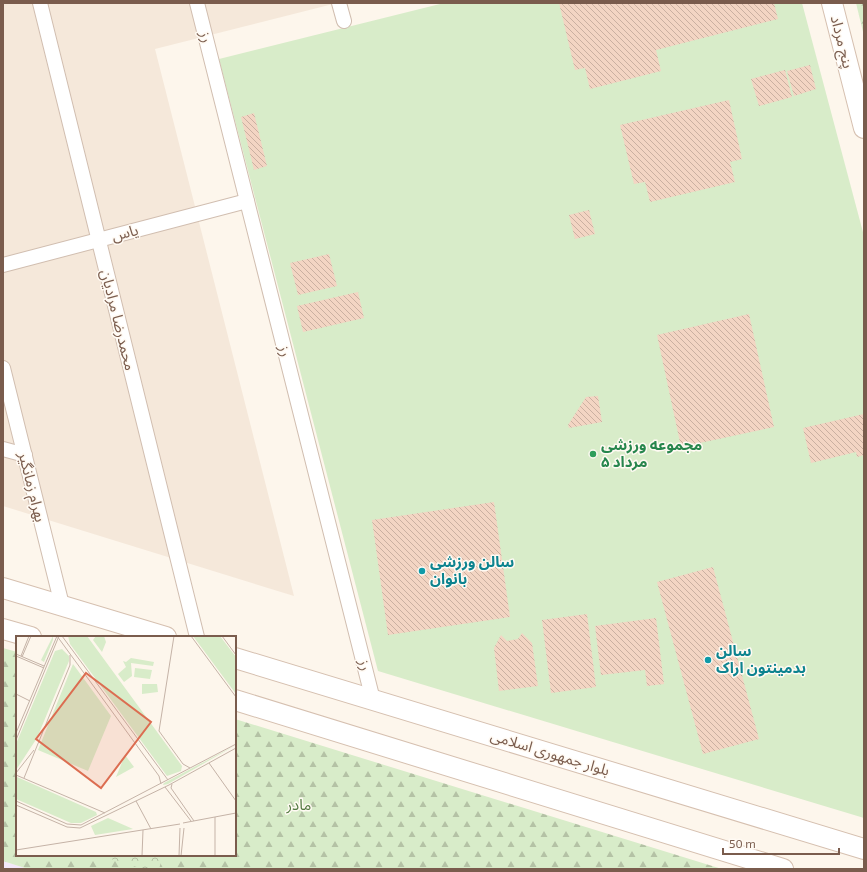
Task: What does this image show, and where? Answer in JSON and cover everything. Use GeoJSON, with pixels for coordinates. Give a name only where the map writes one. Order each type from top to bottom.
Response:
{"type":"FeatureCollection","features":[{"type":"Feature","properties":{"kind":"main road","name":"پنج مرداد"},"geometry":{"type":"LineString","coordinates":[[832,3],[864,128]]}},
{"type":"Feature","properties":{"kind":"main road"},"geometry":{"type":"LineString","coordinates":[[3,588],[163,636]]}},
{"type":"Feature","properties":{"kind":"main road"},"geometry":{"type":"LineString","coordinates":[[3,628],[27,636]]}},
{"type":"Feature","properties":{"kind":"main road","name":"بلوار جمهوری اسلامی"},"geometry":{"type":"LineString","coordinates":[[236,658],[864,849]]}},
{"type":"Feature","properties":{"kind":"main road"},"geometry":{"type":"LineString","coordinates":[[236,700],[783,869]]}},
{"type":"Feature","properties":{"kind":"street","name":"محمدرضا مرادیان"},"geometry":{"type":"LineString","coordinates":[[40,3],[197,636]]}},
{"type":"Feature","properties":{"kind":"street","name":"رز"},"geometry":{"type":"LineString","coordinates":[[197,3],[373,700]]}},
{"type":"Feature","properties":{"kind":"street"},"geometry":{"type":"LineString","coordinates":[[339,3],[344,20]]}},
{"type":"Feature","properties":{"kind":"street","name":"یاس"},"geometry":{"type":"LineString","coordinates":[[3,265],[247,201]]}},
{"type":"Feature","properties":{"kind":"street","name":"بهرام زمانگیر"},"geometry":{"type":"LineString","coordinates":[[3,368],[62,605]]}},
{"type":"Feature","properties":{"kind":"street"},"geometry":{"type":"LineString","coordinates":[[3,449],[25,455]]}},
{"type":"Feature","properties":{"kind":"shaded area"},"geometry":{"type":"Polygon","coordinates":[[[3,3],[337,3],[155,49],[294,596],[3,506],[3,3]]]}},
{"type":"Feature","properties":{"kind":"shaded area"},"geometry":{"type":"Polygon","coordinates":[[[3,861],[28,869],[3,869],[3,861]]]}},
{"type":"Feature","properties":{"kind":"green space","name":"مجموعه ورزشی ۵ مرداد"},"geometry":{"type":"Polygon","coordinates":[[[444,3],[802,3],[864,236],[864,818],[378,671],[219,59],[444,3]]]}},
{"type":"Feature","properties":{"kind":"green space"},"geometry":{"type":"Polygon","coordinates":[[[856,3],[864,3],[864,36],[856,3]]]}},
{"type":"Feature","properties":{"kind":"green space","name":"مادر"},"geometry":{"type":"Polygon","coordinates":[[[3,648],[16,652],[16,856],[236,856],[236,719],[722,869],[28,869],[3,861],[3,648]]]}},
{"type":"Feature","properties":{"kind":"green space"},"geometry":{"type":"Polygon","coordinates":[[[101,856],[163,856],[159,869],[143,869],[101,856]]]}},
{"type":"Feature","properties":{"kind":"building"},"geometry":{"type":"Polygon","coordinates":[[[559,3],[774,3],[778,19],[656,50],[661,71],[590,89],[585,68],[575,70],[559,3]]]}},
{"type":"Feature","properties":{"kind":"building"},"geometry":{"type":"Polygon","coordinates":[[[810,65],[816,89],[794,96],[787,71],[810,65]]]}},
{"type":"Feature","properties":{"kind":"building"},"geometry":{"type":"Polygon","coordinates":[[[785,70],[792,97],[759,106],[751,79],[785,70]]]}},
{"type":"Feature","properties":{"kind":"building"},"geometry":{"type":"Polygon","coordinates":[[[729,100],[742,159],[730,162],[735,182],[650,202],[645,182],[634,184],[620,125],[729,100]]]}},
{"type":"Feature","properties":{"kind":"building"},"geometry":{"type":"Polygon","coordinates":[[[254,113],[267,166],[254,170],[241,117],[254,113]]]}},
{"type":"Feature","properties":{"kind":"building"},"geometry":{"type":"Polygon","coordinates":[[[589,210],[595,234],[575,239],[569,215],[589,210]]]}},
{"type":"Feature","properties":{"kind":"building"},"geometry":{"type":"Polygon","coordinates":[[[329,254],[337,286],[298,295],[290,263],[329,254]]]}},
{"type":"Feature","properties":{"kind":"building"},"geometry":{"type":"Polygon","coordinates":[[[358,292],[364,318],[303,332],[297,306],[358,292]]]}},
{"type":"Feature","properties":{"kind":"building"},"geometry":{"type":"Polygon","coordinates":[[[749,314],[774,427],[681,447],[657,335],[749,314]]]}},
{"type":"Feature","properties":{"kind":"building"},"geometry":{"type":"Polygon","coordinates":[[[598,396],[602,422],[569,428],[568,425],[586,397],[598,396]]]}},
{"type":"Feature","properties":{"kind":"building"},"geometry":{"type":"Polygon","coordinates":[[[864,414],[864,455],[857,457],[856,452],[811,463],[803,428],[864,414]]]}},
{"type":"Feature","properties":{"kind":"building","name":"سالن ورزشی بانوان"},"geometry":{"type":"Polygon","coordinates":[[[494,502],[510,617],[388,635],[372,520],[494,502]]]}},
{"type":"Feature","properties":{"kind":"building","name":"سالن بدمینتون اراک"},"geometry":{"type":"Polygon","coordinates":[[[713,567],[759,739],[703,754],[657,582],[713,567]]]}},
{"type":"Feature","properties":{"kind":"building"},"geometry":{"type":"Polygon","coordinates":[[[587,614],[596,687],[551,693],[542,620],[587,614]]]}},
{"type":"Feature","properties":{"kind":"building"},"geometry":{"type":"Polygon","coordinates":[[[656,618],[664,684],[647,686],[645,670],[601,675],[595,626],[656,618]]]}},
{"type":"Feature","properties":{"kind":"building"},"geometry":{"type":"Polygon","coordinates":[[[522,633],[532,643],[538,686],[499,691],[494,648],[501,635],[507,641],[518,639],[522,633]]]}},
{"type":"Feature","properties":{"kind":"place","name":"مجموعه ورزشی ۵ مرداد"},"geometry":{"type":"Point","coordinates":[593,454]}},
{"type":"Feature","properties":{"kind":"place","name":"سالن ورزشی بانوان"},"geometry":{"type":"Point","coordinates":[422,571]}},
{"type":"Feature","properties":{"kind":"place","name":"سالن بدمینتون اراک"},"geometry":{"type":"Point","coordinates":[708,660]}}]}
